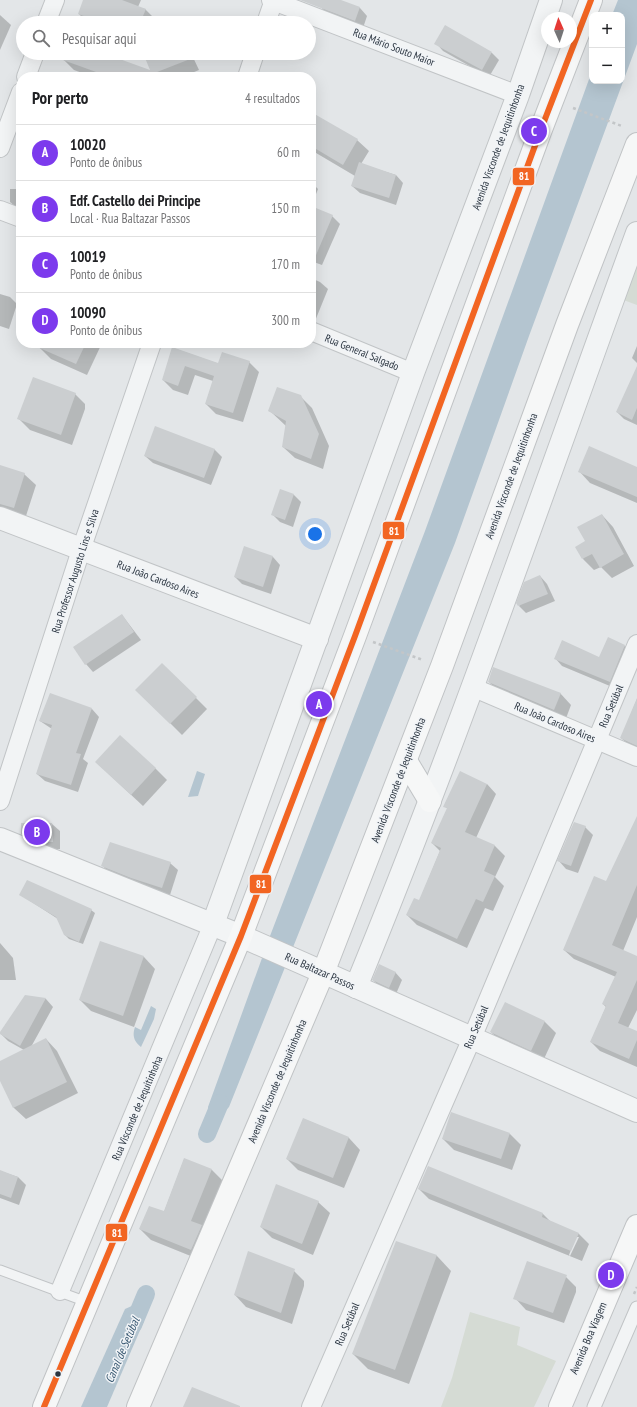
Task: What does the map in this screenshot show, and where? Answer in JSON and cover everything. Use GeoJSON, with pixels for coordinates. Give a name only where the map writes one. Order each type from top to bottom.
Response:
{"type":"FeatureCollection","features":[{"type":"Feature","properties":{"kind":"main road"},"geometry":{"type":"LineString","coordinates":[[44,1407],[87,1302],[250,940],[355,636],[540,132],[591,0]]}},
{"type":"Feature","properties":{"kind":"main road","name":"Avenida Visconde de Jequitinhonha"},"geometry":{"type":"LineString","coordinates":[[138,1407],[317,970],[406,761],[566,325],[637,144]]}},
{"type":"Feature","properties":{"kind":"main road"},"geometry":{"type":"LineString","coordinates":[[406,761],[430,800]]}},
{"type":"Feature","properties":{"kind":"main road","name":"Avenida Boa Viagem"},"geometry":{"type":"LineString","coordinates":[[560,1407],[637,1226]]}},
{"type":"Feature","properties":{"kind":"street"},"geometry":{"type":"LineString","coordinates":[[49,16],[55,0]]}},
{"type":"Feature","properties":{"kind":"street"},"geometry":{"type":"LineString","coordinates":[[268,16],[273,0]]}},
{"type":"Feature","properties":{"kind":"street","name":"Rua Mário Souto Maior"},"geometry":{"type":"LineString","coordinates":[[273,0],[315,16]]}},
{"type":"Feature","properties":{"kind":"street","name":"Avenida Visconde de Jequitinhonha"},"geometry":{"type":"LineString","coordinates":[[213,924],[413,373],[518,94],[551,0]]}},
{"type":"Feature","properties":{"kind":"street","name":"Rua Mário Souto Maior"},"geometry":{"type":"LineString","coordinates":[[316,16],[518,94]]}},
{"type":"Feature","properties":{"kind":"street"},"geometry":{"type":"LineString","coordinates":[[28,72],[32,60]]}},
{"type":"Feature","properties":{"kind":"street"},"geometry":{"type":"LineString","coordinates":[[248,72],[252,60]]}},
{"type":"Feature","properties":{"kind":"street"},"geometry":{"type":"LineString","coordinates":[[0,148],[16,105]]}},
{"type":"Feature","properties":{"kind":"street"},"geometry":{"type":"LineString","coordinates":[[0,210],[16,216]]}},
{"type":"Feature","properties":{"kind":"street"},"geometry":{"type":"LineString","coordinates":[[356,987],[402,875],[430,800],[637,233]]}},
{"type":"Feature","properties":{"kind":"street","name":"Rua General Salgado"},"geometry":{"type":"LineString","coordinates":[[316,333],[413,373]]}},
{"type":"Feature","properties":{"kind":"street","name":"Rua Professor Augusto Lins e Silva"},"geometry":{"type":"LineString","coordinates":[[0,801],[81,550],[150,348]]}},
{"type":"Feature","properties":{"kind":"street","name":"Rua João Cardoso Aires"},"geometry":{"type":"LineString","coordinates":[[0,518],[317,639]]}},
{"type":"Feature","properties":{"kind":"street","name":"Rua Setúbal"},"geometry":{"type":"LineString","coordinates":[[311,1407],[472,1038],[637,644]]}},
{"type":"Feature","properties":{"kind":"street","name":"Rua João Cardoso Aires"},"geometry":{"type":"LineString","coordinates":[[472,687],[637,757]]}},
{"type":"Feature","properties":{"kind":"street","name":"Rua Baltazar Passos"},"geometry":{"type":"LineString","coordinates":[[0,839],[213,924],[637,1111]]}},
{"type":"Feature","properties":{"kind":"street","name":"Rua Visconde de Jequitinhoha"},"geometry":{"type":"LineString","coordinates":[[60,1292],[213,924]]}},
{"type":"Feature","properties":{"kind":"street"},"geometry":{"type":"LineString","coordinates":[[594,1407],[637,1308]]}},
{"type":"Feature","properties":{"kind":"lane"},"geometry":{"type":"LineString","coordinates":[[0,1270],[87,1302]]}},
{"type":"Feature","properties":{"kind":"path"},"geometry":{"type":"LineString","coordinates":[[573,108],[622,126]]}},
{"type":"Feature","properties":{"kind":"path"},"geometry":{"type":"LineString","coordinates":[[379,644],[419,658]]}},
{"type":"Feature","properties":{"kind":"shaded area"},"geometry":{"type":"Polygon","coordinates":[[[637,247],[637,305],[618,298],[637,247]]]}},
{"type":"Feature","properties":{"kind":"shaded area"},"geometry":{"type":"Polygon","coordinates":[[[470,1312],[520,1327],[517,1345],[556,1361],[534,1407],[441,1407],[452,1378],[470,1312]]]}},
{"type":"Feature","properties":{"kind":"water"},"geometry":{"type":"Polygon","coordinates":[[[618,0],[637,0],[637,44],[625,76],[625,12],[613,12],[618,0]]]}},
{"type":"Feature","properties":{"kind":"water"},"geometry":{"type":"Polygon","coordinates":[[[589,79],[589,84],[622,84],[529,336],[455,543],[229,1107],[210,1126],[208,1107],[270,936],[425,531],[589,79]]]}},
{"type":"Feature","properties":{"kind":"water"},"geometry":{"type":"Polygon","coordinates":[[[197,771],[205,774],[198,796],[188,797],[197,771]]]}},
{"type":"Feature","properties":{"kind":"water"},"geometry":{"type":"Polygon","coordinates":[[[151,1006],[156,1009],[154,1019],[141,1047],[134,1038],[134,1030],[135,1027],[141,1030],[151,1006]]]}},
{"type":"Feature","properties":{"kind":"water"},"geometry":{"type":"Polygon","coordinates":[[[143,1301],[144,1321],[107,1407],[81,1407],[125,1309],[143,1301]]]}},
{"type":"Feature","properties":{"kind":"building"},"geometry":{"type":"Polygon","coordinates":[[[83,0],[122,0],[146,9],[143,16],[84,16],[78,14],[83,0]]]}},
{"type":"Feature","properties":{"kind":"building"},"geometry":{"type":"Polygon","coordinates":[[[300,0],[341,0],[360,7],[355,21],[300,0]]]}},
{"type":"Feature","properties":{"kind":"building"},"geometry":{"type":"Polygon","coordinates":[[[445,25],[492,52],[482,70],[434,44],[445,25]]]}},
{"type":"Feature","properties":{"kind":"building"},"geometry":{"type":"Polygon","coordinates":[[[63,60],[122,60],[150,70],[146,60],[188,60],[157,72],[96,72],[63,60]]]}},
{"type":"Feature","properties":{"kind":"building"},"geometry":{"type":"Polygon","coordinates":[[[316,115],[358,139],[343,165],[316,149],[316,115]]]}},
{"type":"Feature","properties":{"kind":"building"},"geometry":{"type":"Polygon","coordinates":[[[359,162],[396,175],[389,198],[351,186],[359,162]]]}},
{"type":"Feature","properties":{"kind":"building"},"geometry":{"type":"Polygon","coordinates":[[[316,208],[333,215],[316,255],[316,208]]]}},
{"type":"Feature","properties":{"kind":"building"},"geometry":{"type":"Polygon","coordinates":[[[39,348],[84,348],[76,364],[39,348]]]}},
{"type":"Feature","properties":{"kind":"building"},"geometry":{"type":"Polygon","coordinates":[[[172,348],[218,363],[222,352],[250,361],[233,413],[205,404],[214,376],[185,366],[178,386],[162,380],[172,348]]]}},
{"type":"Feature","properties":{"kind":"building"},"geometry":{"type":"Polygon","coordinates":[[[637,366],[637,408],[632,420],[616,412],[637,366]]]}},
{"type":"Feature","properties":{"kind":"building"},"geometry":{"type":"Polygon","coordinates":[[[33,377],[76,393],[61,435],[17,419],[33,377]]]}},
{"type":"Feature","properties":{"kind":"building"},"geometry":{"type":"Polygon","coordinates":[[[277,387],[301,395],[319,434],[311,459],[282,447],[286,421],[268,411],[277,387]]]}},
{"type":"Feature","properties":{"kind":"building"},"geometry":{"type":"Polygon","coordinates":[[[155,426],[215,449],[204,478],[144,456],[155,426]]]}},
{"type":"Feature","properties":{"kind":"building"},"geometry":{"type":"Polygon","coordinates":[[[589,446],[637,467],[637,497],[578,472],[589,446]]]}},
{"type":"Feature","properties":{"kind":"building"},"geometry":{"type":"Polygon","coordinates":[[[0,465],[25,473],[14,508],[0,504],[0,465]]]}},
{"type":"Feature","properties":{"kind":"building"},"geometry":{"type":"Polygon","coordinates":[[[280,489],[294,494],[285,520],[271,515],[280,489]]]}},
{"type":"Feature","properties":{"kind":"building"},"geometry":{"type":"Polygon","coordinates":[[[602,514],[624,554],[600,568],[592,554],[582,559],[575,547],[585,541],[577,527],[602,514]]]}},
{"type":"Feature","properties":{"kind":"building"},"geometry":{"type":"Polygon","coordinates":[[[244,546],[273,556],[263,587],[234,577],[244,546]]]}},
{"type":"Feature","properties":{"kind":"building"},"geometry":{"type":"Polygon","coordinates":[[[540,575],[548,594],[518,606],[516,603],[524,582],[540,575]]]}},
{"type":"Feature","properties":{"kind":"building"},"geometry":{"type":"Polygon","coordinates":[[[122,614],[134,632],[85,665],[73,647],[122,614]]]}},
{"type":"Feature","properties":{"kind":"building"},"geometry":{"type":"Polygon","coordinates":[[[608,637],[625,645],[610,682],[554,659],[562,640],[599,657],[608,637]]]}},
{"type":"Feature","properties":{"kind":"building"},"geometry":{"type":"Polygon","coordinates":[[[162,663],[197,697],[170,724],[135,690],[162,663]]]}},
{"type":"Feature","properties":{"kind":"building"},"geometry":{"type":"Polygon","coordinates":[[[493,667],[561,693],[554,710],[488,682],[493,667]]]}},
{"type":"Feature","properties":{"kind":"building"},"geometry":{"type":"Polygon","coordinates":[[[50,693],[92,708],[76,753],[81,754],[71,785],[36,774],[52,725],[39,721],[50,693]]]}},
{"type":"Feature","properties":{"kind":"building"},"geometry":{"type":"Polygon","coordinates":[[[637,698],[637,746],[620,738],[637,698]]]}},
{"type":"Feature","properties":{"kind":"building"},"geometry":{"type":"Polygon","coordinates":[[[120,735],[156,768],[131,795],[95,762],[120,735]]]}},
{"type":"Feature","properties":{"kind":"building"},"geometry":{"type":"Polygon","coordinates":[[[460,771],[487,784],[465,832],[495,845],[484,871],[495,876],[483,902],[476,899],[457,939],[406,915],[414,898],[419,900],[441,848],[431,843],[447,808],[443,807],[460,771]]]}},
{"type":"Feature","properties":{"kind":"building"},"geometry":{"type":"Polygon","coordinates":[[[637,816],[637,885],[612,945],[637,956],[637,980],[618,1023],[637,1031],[637,1040],[629,1059],[590,1042],[606,1006],[602,1004],[617,972],[563,950],[594,876],[606,881],[637,816]]]}},
{"type":"Feature","properties":{"kind":"building"},"geometry":{"type":"Polygon","coordinates":[[[574,822],[586,826],[571,866],[557,861],[574,822]]]}},
{"type":"Feature","properties":{"kind":"building"},"geometry":{"type":"Polygon","coordinates":[[[21,823],[52,823],[53,842],[40,842],[21,834],[21,823]]]}},
{"type":"Feature","properties":{"kind":"building"},"geometry":{"type":"Polygon","coordinates":[[[110,842],[171,862],[162,888],[101,866],[110,842]]]}},
{"type":"Feature","properties":{"kind":"building"},"geometry":{"type":"Polygon","coordinates":[[[27,880],[92,909],[79,942],[64,935],[56,917],[19,895],[27,880]]]}},
{"type":"Feature","properties":{"kind":"building"},"geometry":{"type":"Polygon","coordinates":[[[100,941],[144,956],[123,1016],[79,1000],[100,941]]]}},
{"type":"Feature","properties":{"kind":"building"},"geometry":{"type":"Polygon","coordinates":[[[379,964],[396,972],[389,988],[372,980],[379,964]]]}},
{"type":"Feature","properties":{"kind":"building"},"geometry":{"type":"Polygon","coordinates":[[[25,995],[46,998],[20,1046],[0,1034],[0,1032],[25,995]]]}},
{"type":"Feature","properties":{"kind":"building"},"geometry":{"type":"Polygon","coordinates":[[[505,1002],[545,1021],[531,1051],[490,1032],[505,1002]]]}},
{"type":"Feature","properties":{"kind":"building"},"geometry":{"type":"Polygon","coordinates":[[[46,1038],[67,1082],[13,1108],[0,1081],[0,1061],[46,1038]]]}},
{"type":"Feature","properties":{"kind":"building"},"geometry":{"type":"Polygon","coordinates":[[[451,1112],[510,1133],[501,1159],[442,1139],[451,1112]]]}},
{"type":"Feature","properties":{"kind":"building"},"geometry":{"type":"Polygon","coordinates":[[[303,1118],[349,1137],[333,1178],[286,1159],[303,1118]]]}},
{"type":"Feature","properties":{"kind":"building"},"geometry":{"type":"Polygon","coordinates":[[[184,1158],[212,1169],[191,1221],[202,1225],[191,1250],[139,1229],[149,1206],[164,1211],[184,1158]]]}},
{"type":"Feature","properties":{"kind":"building"},"geometry":{"type":"Polygon","coordinates":[[[428,1166],[543,1213],[542,1217],[579,1233],[571,1251],[418,1189],[428,1166]]]}},
{"type":"Feature","properties":{"kind":"building"},"geometry":{"type":"Polygon","coordinates":[[[0,1170],[18,1177],[11,1198],[0,1194],[0,1170]]]}},
{"type":"Feature","properties":{"kind":"building"},"geometry":{"type":"Polygon","coordinates":[[[276,1184],[319,1201],[302,1244],[260,1227],[276,1184]]]}},
{"type":"Feature","properties":{"kind":"building"},"geometry":{"type":"Polygon","coordinates":[[[396,1241],[437,1255],[395,1370],[352,1354],[396,1241]]]}},
{"type":"Feature","properties":{"kind":"building"},"geometry":{"type":"Polygon","coordinates":[[[248,1251],[295,1269],[281,1313],[234,1295],[248,1251]]]}},
{"type":"Feature","properties":{"kind":"building"},"geometry":{"type":"Polygon","coordinates":[[[527,1261],[567,1275],[553,1313],[513,1299],[527,1261]]]}},
{"type":"Feature","properties":{"kind":"building"},"geometry":{"type":"Polygon","coordinates":[[[192,1387],[240,1406],[240,1407],[183,1407],[192,1387]]]}},
{"type":"Feature","properties":{"kind":"waterway"},"geometry":{"type":"LineString","coordinates":[[207,1134],[220,1103]]}},
{"type":"Feature","properties":{"kind":"waterway","name":"Canal de Setúbal"},"geometry":{"type":"LineString","coordinates":[[133,1325],[146,1294]]}},
{"type":"Feature","properties":{"kind":"transit line","name":"81"},"geometry":{"type":"LineString","coordinates":[[44,1407],[241,936],[355,636],[540,132],[591,0]]}},
{"type":"Feature","properties":{"kind":"place","name":"10019"},"geometry":{"type":"Point","coordinates":[534,131]}},
{"type":"Feature","properties":{"kind":"place","name":"10020"},"geometry":{"type":"Point","coordinates":[319,704]}},
{"type":"Feature","properties":{"kind":"place","name":"Edf. Castello dei Principe"},"geometry":{"type":"Point","coordinates":[37,832]}},
{"type":"Feature","properties":{"kind":"place","name":"10090"},"geometry":{"type":"Point","coordinates":[611,1275]}}]}
